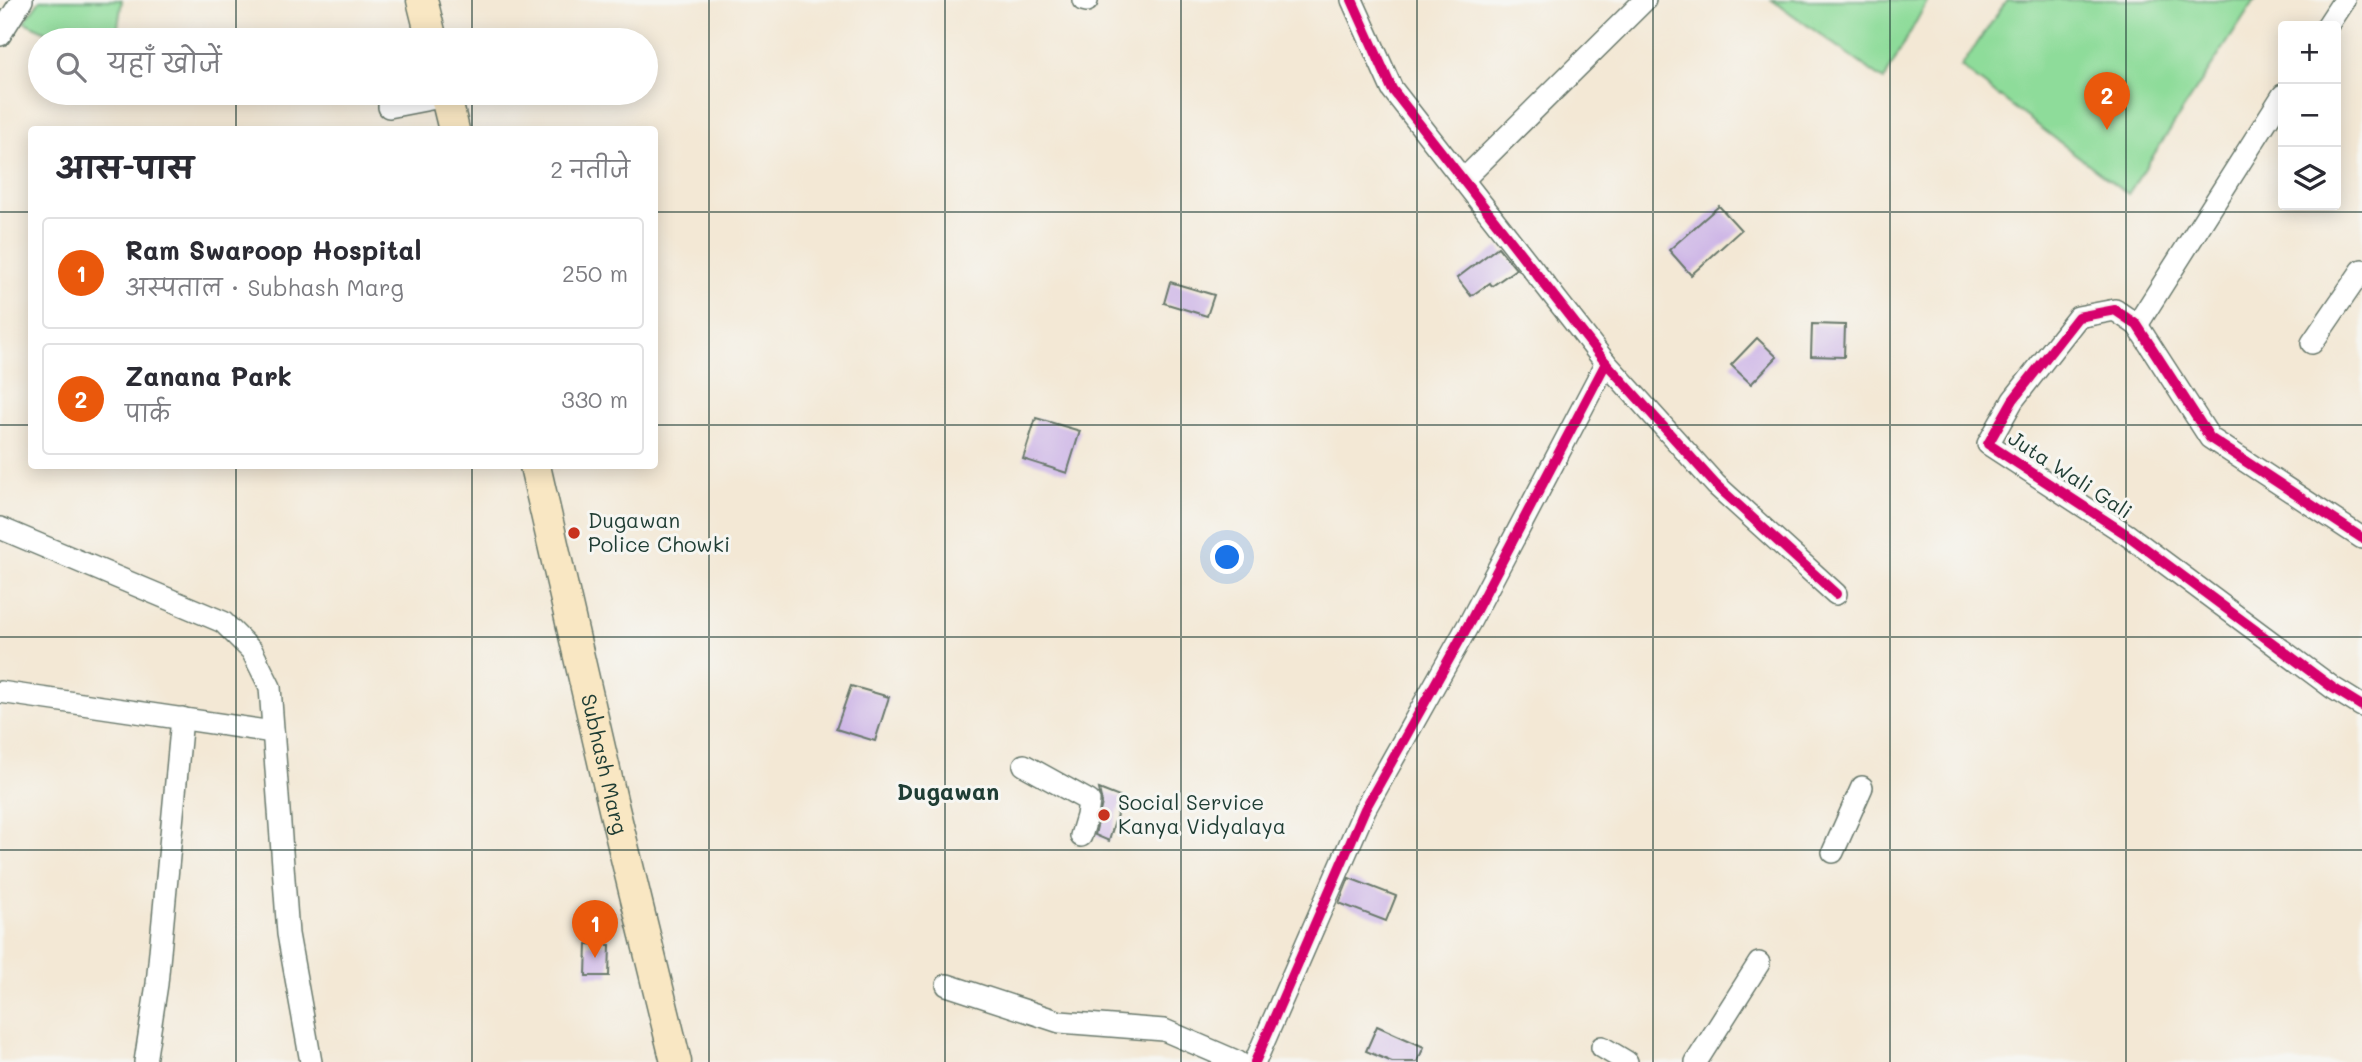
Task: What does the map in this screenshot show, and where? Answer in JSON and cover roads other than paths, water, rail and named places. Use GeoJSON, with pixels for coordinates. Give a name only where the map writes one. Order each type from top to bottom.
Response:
{"type":"FeatureCollection","features":[{"type":"Feature","properties":{"kind":"main road"},"geometry":{"type":"LineString","coordinates":[[422,0],[429,28]]}},
{"type":"Feature","properties":{"kind":"main road"},"geometry":{"type":"LineString","coordinates":[[448,105],[453,126]]}},
{"type":"Feature","properties":{"kind":"main road","name":"Subhash Marg"},"geometry":{"type":"LineString","coordinates":[[536,469],[676,1062]]}},
{"type":"Feature","properties":{"kind":"street"},"geometry":{"type":"LineString","coordinates":[[0,35],[22,0]]}},
{"type":"Feature","properties":{"kind":"street"},"geometry":{"type":"LineString","coordinates":[[1352,0],[1392,89],[1606,363],[1716,485],[1836,594]]}},
{"type":"Feature","properties":{"kind":"street"},"geometry":{"type":"LineString","coordinates":[[1464,179],[1645,0]]}},
{"type":"Feature","properties":{"kind":"street"},"geometry":{"type":"LineString","coordinates":[[2330,21],[2344,0]]}},
{"type":"Feature","properties":{"kind":"street"},"geometry":{"type":"LineString","coordinates":[[2278,103],[2137,324],[2210,438],[2362,538]]}},
{"type":"Feature","properties":{"kind":"street"},"geometry":{"type":"LineString","coordinates":[[389,107],[398,105]]}},
{"type":"Feature","properties":{"kind":"street"},"geometry":{"type":"LineString","coordinates":[[2312,343],[2362,270]]}},
{"type":"Feature","properties":{"kind":"street","name":"Juta Wali Gali"},"geometry":{"type":"LineString","coordinates":[[2137,324],[2115,310],[2078,317],[2013,400],[1988,444],[2126,534],[2333,688],[2362,706]]}},
{"type":"Feature","properties":{"kind":"street"},"geometry":{"type":"LineString","coordinates":[[1255,1062],[1365,809],[1471,620],[1606,363]]}},
{"type":"Feature","properties":{"kind":"street"},"geometry":{"type":"LineString","coordinates":[[0,528],[223,622],[252,651],[270,687],[288,934],[312,1062]]}},
{"type":"Feature","properties":{"kind":"street"},"geometry":{"type":"LineString","coordinates":[[0,692],[273,732]]}},
{"type":"Feature","properties":{"kind":"street"},"geometry":{"type":"LineString","coordinates":[[145,1062],[156,984],[182,718]]}},
{"type":"Feature","properties":{"kind":"street"},"geometry":{"type":"LineString","coordinates":[[1024,765],[1089,801],[1081,836]]}},
{"type":"Feature","properties":{"kind":"street"},"geometry":{"type":"LineString","coordinates":[[1833,852],[1862,786]]}},
{"type":"Feature","properties":{"kind":"street"},"geometry":{"type":"LineString","coordinates":[[1696,1062],[1759,963]]}},
{"type":"Feature","properties":{"kind":"street"},"geometry":{"type":"LineString","coordinates":[[947,985],[1060,1022],[1164,1030],[1238,1062]]}},
{"type":"Feature","properties":{"kind":"street"},"geometry":{"type":"LineString","coordinates":[[1602,1046],[1627,1062]]}},
{"type":"Feature","properties":{"kind":"place","name":"Zanana Park"},"geometry":{"type":"Point","coordinates":[2107,130]}},
{"type":"Feature","properties":{"kind":"place","name":"Dugawan Police Chowki"},"geometry":{"type":"Point","coordinates":[574,533]}},
{"type":"Feature","properties":{"kind":"place","name":"Social Service Kanya Vidyalaya"},"geometry":{"type":"Point","coordinates":[1104,815]}},
{"type":"Feature","properties":{"kind":"place","name":"Ram Swaroop Hospital"},"geometry":{"type":"Point","coordinates":[595,958]}},
{"type":"Feature","properties":{"kind":"district","name":"Dugawan"},"geometry":{"type":"Point","coordinates":[948,792]}}]}
